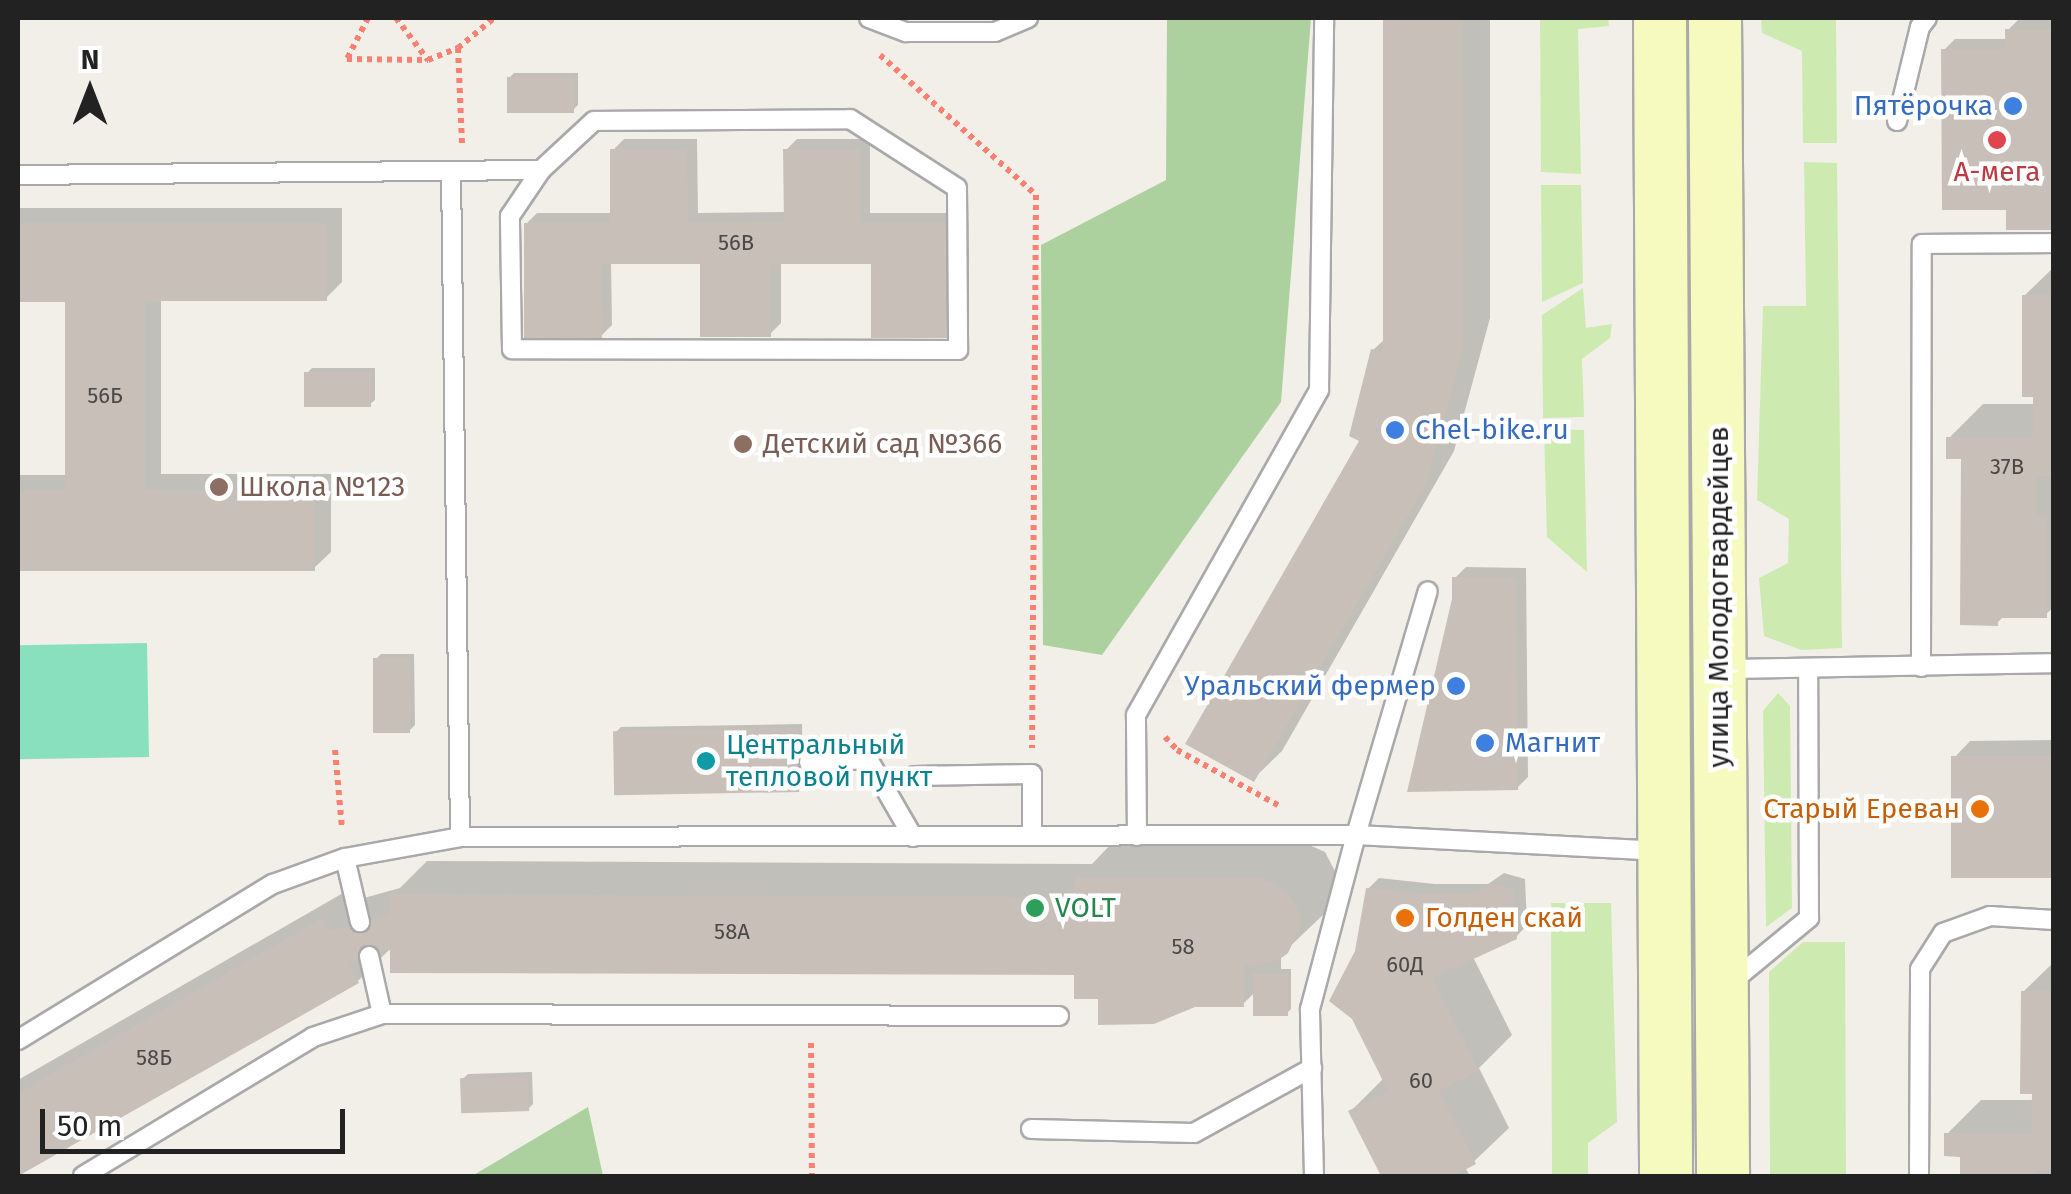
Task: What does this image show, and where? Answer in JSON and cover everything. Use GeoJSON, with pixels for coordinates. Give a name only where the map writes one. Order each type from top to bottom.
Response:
{"type":"FeatureCollection","features":[{"type":"Feature","properties":{"kind":"main road","name":"улица Молодогвардейцев"},"geometry":{"type":"LineString","coordinates":[[1660,18],[1666,1176]]}},
{"type":"Feature","properties":{"kind":"main road","name":"улица Молодогвардейцев"},"geometry":{"type":"LineString","coordinates":[[1716,18],[1722,1176]]}},
{"type":"Feature","properties":{"kind":"lane"},"geometry":{"type":"LineString","coordinates":[[868,18],[906,32],[995,32],[1028,18]]}},
{"type":"Feature","properties":{"kind":"lane"},"geometry":{"type":"LineString","coordinates":[[1136,836],[1136,715],[1319,390],[1324,18]]}},
{"type":"Feature","properties":{"kind":"lane"},"geometry":{"type":"LineString","coordinates":[[1897,122],[1920,27],[1927,18]]}},
{"type":"Feature","properties":{"kind":"lane"},"geometry":{"type":"LineString","coordinates":[[18,175],[541,170],[594,122],[850,119],[957,188],[958,350],[512,348],[510,216],[541,170]]}},
{"type":"Feature","properties":{"kind":"lane"},"geometry":{"type":"LineString","coordinates":[[451,173],[460,837]]}},
{"type":"Feature","properties":{"kind":"lane"},"geometry":{"type":"LineString","coordinates":[[1921,668],[1922,244],[2054,244]]}},
{"type":"Feature","properties":{"kind":"lane"},"geometry":{"type":"LineString","coordinates":[[1314,1176],[1310,1009],[1356,835],[1428,591]]}},
{"type":"Feature","properties":{"kind":"lane"},"geometry":{"type":"LineString","coordinates":[[1720,669],[2054,663]]}},
{"type":"Feature","properties":{"kind":"lane"},"geometry":{"type":"LineString","coordinates":[[1721,990],[1809,918],[1808,670]]}},
{"type":"Feature","properties":{"kind":"lane"},"geometry":{"type":"LineString","coordinates":[[809,762],[868,759],[913,837]]}},
{"type":"Feature","properties":{"kind":"lane"},"geometry":{"type":"LineString","coordinates":[[914,776],[1032,774],[1032,836]]}},
{"type":"Feature","properties":{"kind":"lane"},"geometry":{"type":"LineString","coordinates":[[18,1040],[273,884],[345,858],[460,837],[1356,835],[1663,851]]}},
{"type":"Feature","properties":{"kind":"lane"},"geometry":{"type":"LineString","coordinates":[[345,858],[360,922]]}},
{"type":"Feature","properties":{"kind":"lane"},"geometry":{"type":"LineString","coordinates":[[1918,1176],[1920,968],[1943,933],[1990,916],[2054,920]]}},
{"type":"Feature","properties":{"kind":"lane"},"geometry":{"type":"LineString","coordinates":[[369,956],[382,1014]]}},
{"type":"Feature","properties":{"kind":"lane"},"geometry":{"type":"LineString","coordinates":[[83,1176],[313,1036],[382,1014],[1059,1016]]}},
{"type":"Feature","properties":{"kind":"lane"},"geometry":{"type":"LineString","coordinates":[[1031,1129],[1194,1133],[1312,1068]]}},
{"type":"Feature","properties":{"kind":"path"},"geometry":{"type":"LineString","coordinates":[[368,18],[347,59],[428,60],[458,48],[494,18]]}},
{"type":"Feature","properties":{"kind":"path"},"geometry":{"type":"LineString","coordinates":[[396,18],[428,60]]}},
{"type":"Feature","properties":{"kind":"path"},"geometry":{"type":"LineString","coordinates":[[866,43],[1036,195],[1032,774]]}},
{"type":"Feature","properties":{"kind":"path"},"geometry":{"type":"LineString","coordinates":[[451,173],[462,151],[458,48]]}},
{"type":"Feature","properties":{"kind":"path"},"geometry":{"type":"LineString","coordinates":[[1136,715],[1177,750],[1332,835]]}},
{"type":"Feature","properties":{"kind":"path"},"geometry":{"type":"LineString","coordinates":[[335,750],[345,858]]}},
{"type":"Feature","properties":{"kind":"path"},"geometry":{"type":"LineString","coordinates":[[810,1015],[812,1176]]}},
{"type":"Feature","properties":{"kind":"green space"},"geometry":{"type":"Polygon","coordinates":[[[1167,18],[1311,18],[1281,402],[1102,655],[1043,645],[1041,245],[1166,180],[1167,18]]]}},
{"type":"Feature","properties":{"kind":"green space"},"geometry":{"type":"Polygon","coordinates":[[[1540,18],[1608,18],[1609,26],[1578,29],[1581,174],[1541,172],[1540,18]]]}},
{"type":"Feature","properties":{"kind":"green space"},"geometry":{"type":"Polygon","coordinates":[[[1761,18],[1836,18],[1837,143],[1803,143],[1802,51],[1762,33],[1761,18]]]}},
{"type":"Feature","properties":{"kind":"green space"},"geometry":{"type":"Polygon","coordinates":[[[1804,162],[1837,163],[1842,648],[1801,650],[1764,636],[1759,578],[1788,563],[1789,519],[1757,500],[1763,306],[1806,306],[1804,162]]]}},
{"type":"Feature","properties":{"kind":"green space"},"geometry":{"type":"Polygon","coordinates":[[[1541,185],[1581,185],[1583,283],[1542,302],[1541,185]]]}},
{"type":"Feature","properties":{"kind":"green space"},"geometry":{"type":"Polygon","coordinates":[[[1583,288],[1586,328],[1612,324],[1610,338],[1582,359],[1584,417],[1543,418],[1542,315],[1583,288]]]}},
{"type":"Feature","properties":{"kind":"green space"},"geometry":{"type":"Polygon","coordinates":[[[1544,429],[1584,430],[1587,572],[1547,537],[1544,429]]]}},
{"type":"Feature","properties":{"kind":"green space"},"geometry":{"type":"Polygon","coordinates":[[[147,643],[149,757],[20,759],[18,645],[147,643]]]}},
{"type":"Feature","properties":{"kind":"green space"},"geometry":{"type":"Polygon","coordinates":[[[1778,693],[1790,706],[1792,908],[1766,927],[1763,711],[1778,693]]]}},
{"type":"Feature","properties":{"kind":"green space"},"geometry":{"type":"Polygon","coordinates":[[[1551,903],[1611,903],[1617,1122],[1588,1143],[1588,1176],[1552,1176],[1551,903]]]}},
{"type":"Feature","properties":{"kind":"green space"},"geometry":{"type":"Polygon","coordinates":[[[1803,942],[1845,942],[1846,1176],[1770,1176],[1769,972],[1803,942]]]}},
{"type":"Feature","properties":{"kind":"green space"},"geometry":{"type":"Polygon","coordinates":[[[588,1107],[603,1176],[472,1176],[588,1107]]]}},
{"type":"Feature","properties":{"kind":"building"},"geometry":{"type":"Polygon","coordinates":[[[1383,18],[1462,18],[1463,348],[1427,482],[1254,782],[1185,744],[1359,441],[1349,436],[1371,349],[1383,352],[1383,18]]]}},
{"type":"Feature","properties":{"kind":"building"},"geometry":{"type":"Polygon","coordinates":[[[2005,29],[2054,29],[2054,230],[2006,230],[2006,210],[1942,210],[1941,49],[2005,49],[2005,29]]]}},
{"type":"Feature","properties":{"kind":"building"},"geometry":{"type":"Polygon","coordinates":[[[507,77],[574,77],[574,113],[507,113],[507,77]]]}},
{"type":"Feature","properties":{"kind":"building"},"geometry":{"type":"Polygon","coordinates":[[[610,149],[687,149],[688,223],[784,222],[783,149],[860,149],[860,223],[948,223],[948,338],[871,338],[871,264],[771,264],[771,337],[700,337],[700,264],[601,264],[602,339],[524,339],[524,223],[610,223],[610,149]]]}},
{"type":"Feature","properties":{"kind":"building"},"geometry":{"type":"Polygon","coordinates":[[[18,223],[327,223],[327,301],[145,301],[145,490],[315,490],[315,571],[18,571],[18,491],[65,491],[65,302],[18,302],[18,223]]]}},
{"type":"Feature","properties":{"kind":"building"},"geometry":{"type":"Polygon","coordinates":[[[2022,295],[2054,295],[2054,476],[2036,476],[2036,516],[2047,516],[2047,618],[1998,618],[1998,626],[1960,625],[1961,459],[1946,459],[1946,437],[2033,437],[2033,397],[2022,397],[2022,295]]]}},
{"type":"Feature","properties":{"kind":"building"},"geometry":{"type":"Polygon","coordinates":[[[304,372],[371,372],[371,407],[304,407],[304,372]]]}},
{"type":"Feature","properties":{"kind":"building"},"geometry":{"type":"Polygon","coordinates":[[[1452,577],[1516,578],[1518,790],[1407,792],[1452,599],[1452,577]]]}},
{"type":"Feature","properties":{"kind":"building"},"geometry":{"type":"Polygon","coordinates":[[[373,658],[410,658],[410,733],[373,733],[373,658]]]}},
{"type":"Feature","properties":{"kind":"building","name":"Центральный тепловой пункт"},"geometry":{"type":"Polygon","coordinates":[[[798,728],[799,792],[614,795],[613,731],[798,728]]]}},
{"type":"Feature","properties":{"kind":"building"},"geometry":{"type":"Polygon","coordinates":[[[1951,756],[2054,756],[2054,878],[1951,878],[1951,756]]]}},
{"type":"Feature","properties":{"kind":"building"},"geometry":{"type":"Polygon","coordinates":[[[1075,877],[1259,877],[1287,890],[1300,914],[1300,928],[1288,953],[1277,961],[1244,966],[1244,1007],[1195,1007],[1154,1024],[1098,1025],[1098,999],[1074,999],[1074,975],[390,973],[390,950],[347,962],[359,983],[18,1176],[18,1093],[322,918],[329,931],[390,914],[390,894],[1074,897],[1075,877]]]}},
{"type":"Feature","properties":{"kind":"building"},"geometry":{"type":"Polygon","coordinates":[[[1491,883],[1514,890],[1517,939],[1432,978],[1479,1071],[1439,1091],[1476,1164],[1453,1176],[1381,1176],[1348,1111],[1388,1091],[1352,1019],[1329,1001],[1355,951],[1366,888],[1475,894],[1491,883]]]}},
{"type":"Feature","properties":{"kind":"building"},"geometry":{"type":"Polygon","coordinates":[[[1253,973],[1288,973],[1288,1016],[1253,1016],[1253,973]]]}},
{"type":"Feature","properties":{"kind":"building"},"geometry":{"type":"Polygon","coordinates":[[[2021,991],[2054,991],[2054,1171],[2035,1171],[2035,1176],[1960,1176],[1960,1157],[1944,1156],[1944,1133],[2031,1134],[2032,1094],[2020,1094],[2021,991]]]}},
{"type":"Feature","properties":{"kind":"building"},"geometry":{"type":"Polygon","coordinates":[[[528,1076],[529,1111],[461,1113],[460,1078],[528,1076]]]}},
{"type":"Feature","properties":{"kind":"place","name":"Пятёрочка"},"geometry":{"type":"Point","coordinates":[2013,106]}},
{"type":"Feature","properties":{"kind":"place","name":"А-мега"},"geometry":{"type":"Point","coordinates":[1997,140]}},
{"type":"Feature","properties":{"kind":"place","name":"Chel-bike.ru"},"geometry":{"type":"Point","coordinates":[1395,430]}},
{"type":"Feature","properties":{"kind":"place","name":"Детский сад №366"},"geometry":{"type":"Point","coordinates":[743,444]}},
{"type":"Feature","properties":{"kind":"place","name":"Школа №123"},"geometry":{"type":"Point","coordinates":[219,487]}},
{"type":"Feature","properties":{"kind":"place","name":"Уральский фермер"},"geometry":{"type":"Point","coordinates":[1456,686]}},
{"type":"Feature","properties":{"kind":"place","name":"Магнит"},"geometry":{"type":"Point","coordinates":[1485,743]}},
{"type":"Feature","properties":{"kind":"place","name":"Центральный тепловой пункт"},"geometry":{"type":"Point","coordinates":[706,761]}},
{"type":"Feature","properties":{"kind":"place","name":"Старый Ереван"},"geometry":{"type":"Point","coordinates":[1980,809]}},
{"type":"Feature","properties":{"kind":"place","name":"VOLT"},"geometry":{"type":"Point","coordinates":[1035,908]}},
{"type":"Feature","properties":{"kind":"place","name":"Голден скай"},"geometry":{"type":"Point","coordinates":[1405,918]}}]}
